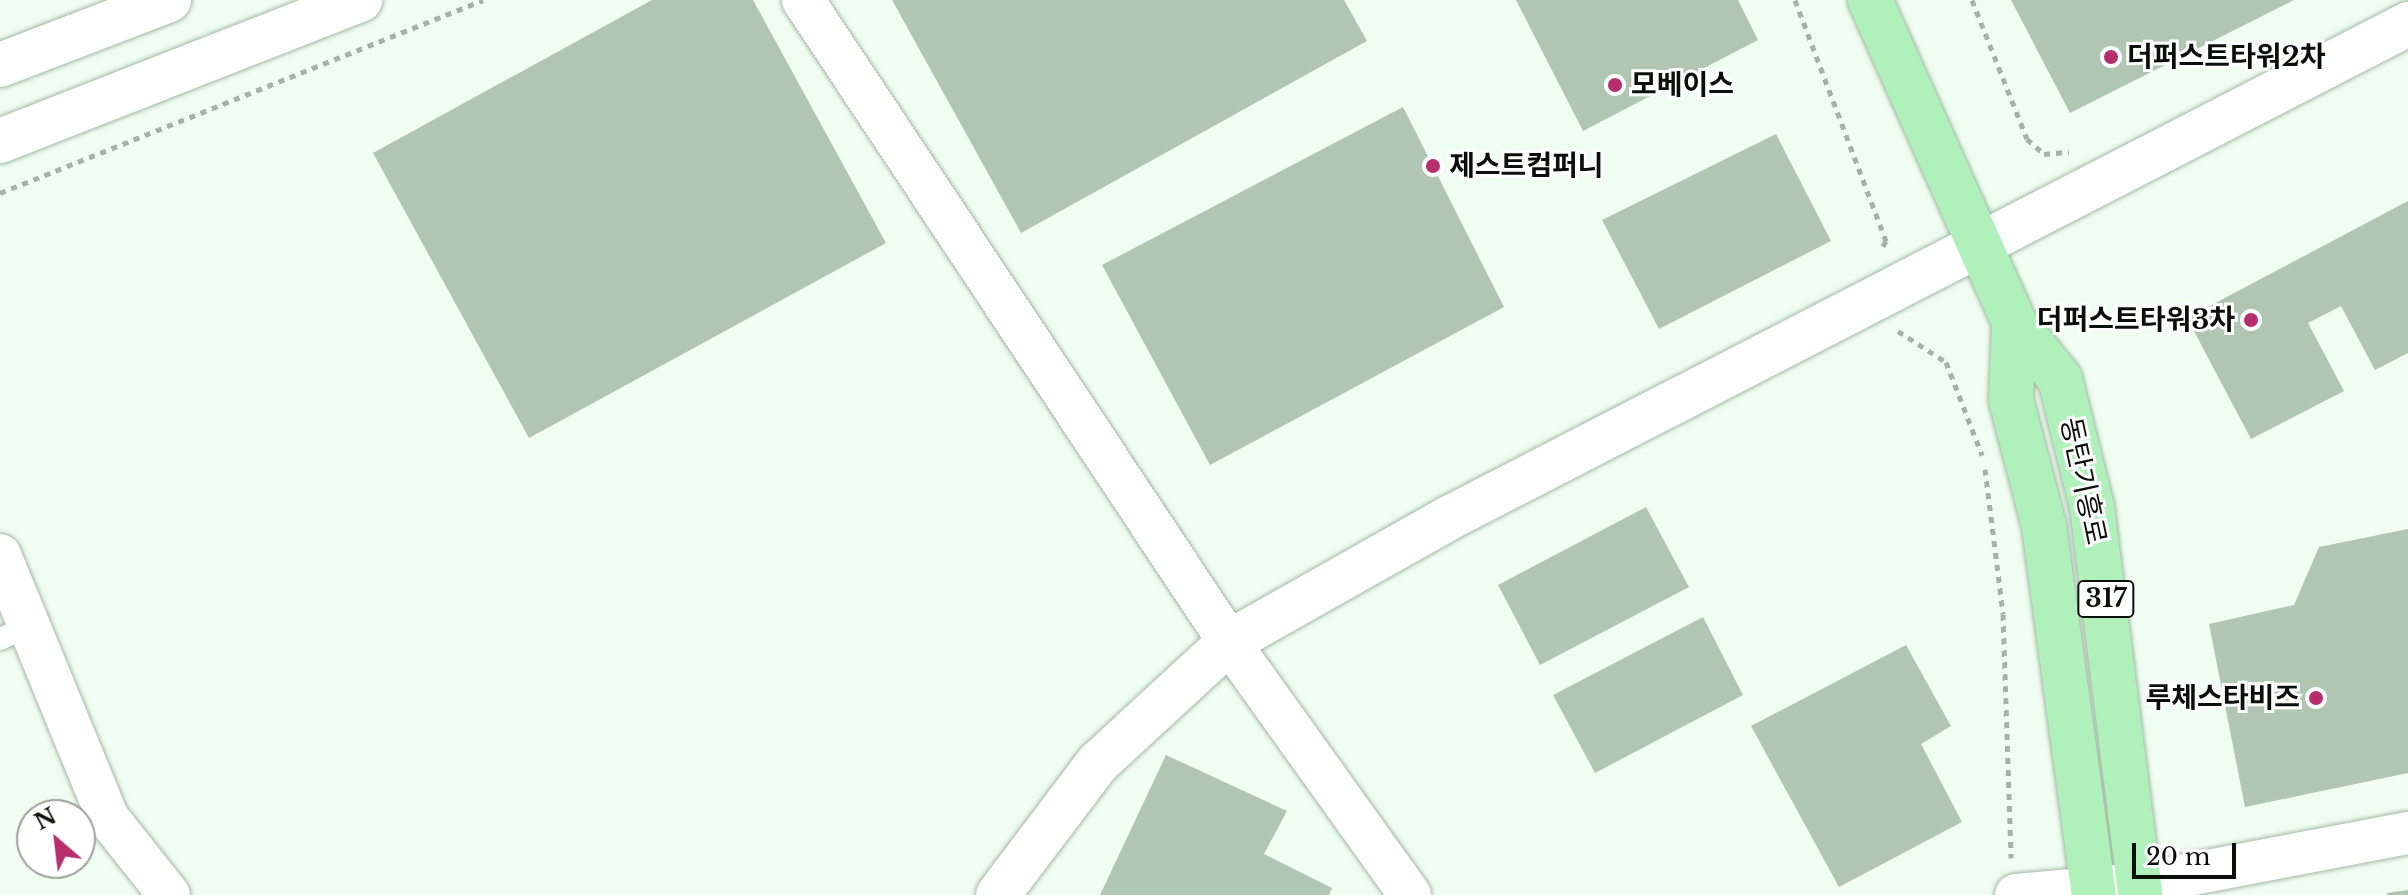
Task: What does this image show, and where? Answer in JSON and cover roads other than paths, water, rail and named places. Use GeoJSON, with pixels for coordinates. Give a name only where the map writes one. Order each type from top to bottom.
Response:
{"type":"FeatureCollection","features":[{"type":"Feature","properties":{"kind":"main road","name":"동탄기흥로"},"geometry":{"type":"LineString","coordinates":[[1870,0],[2014,322],[2060,379],[2092,507],[2140,889]]}},
{"type":"Feature","properties":{"kind":"main road","name":"동탄기흥로"},"geometry":{"type":"LineString","coordinates":[[2014,322],[2011,400],[2044,526],[2094,890]]}},
{"type":"Feature","properties":{"kind":"street"},"geometry":{"type":"LineString","coordinates":[[0,65],[169,0]]}},
{"type":"Feature","properties":{"kind":"street"},"geometry":{"type":"LineString","coordinates":[[0,141],[360,0]]}},
{"type":"Feature","properties":{"kind":"street"},"geometry":{"type":"LineString","coordinates":[[803,0],[1229,642],[1410,895]]}},
{"type":"Feature","properties":{"kind":"street"},"geometry":{"type":"LineString","coordinates":[[998,895],[1098,763],[1229,642],[1880,294],[2408,24]]}},
{"type":"Feature","properties":{"kind":"street"},"geometry":{"type":"LineString","coordinates":[[0,555],[14,632],[108,818],[169,895]]}},
{"type":"Feature","properties":{"kind":"street"},"geometry":{"type":"LineString","coordinates":[[2013,879],[2094,890],[2140,889],[2408,833]]}},
{"type":"Feature","properties":{"kind":"place","name":"더퍼스트타워2차"},"geometry":{"type":"Point","coordinates":[2111,57]}},
{"type":"Feature","properties":{"kind":"place","name":"모베이스"},"geometry":{"type":"Point","coordinates":[1615,85]}},
{"type":"Feature","properties":{"kind":"place","name":"제스트컴퍼니"},"geometry":{"type":"Point","coordinates":[1433,166]}},
{"type":"Feature","properties":{"kind":"place","name":"더퍼스트타워3차"},"geometry":{"type":"Point","coordinates":[2251,320]}},
{"type":"Feature","properties":{"kind":"place","name":"루체스타비즈"},"geometry":{"type":"Point","coordinates":[2316,698]}}]}
